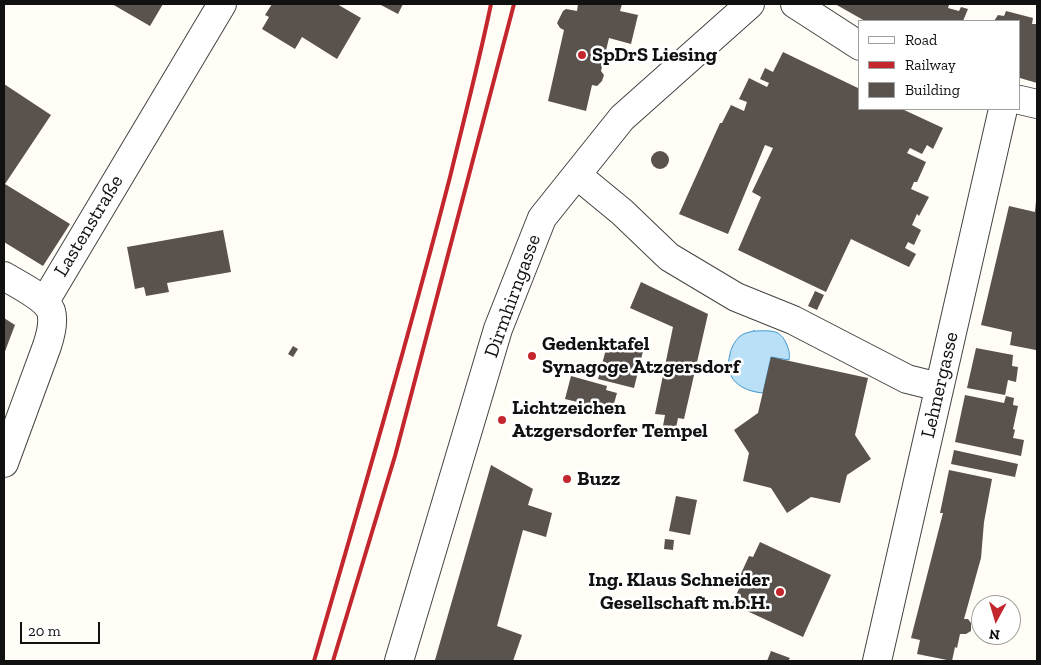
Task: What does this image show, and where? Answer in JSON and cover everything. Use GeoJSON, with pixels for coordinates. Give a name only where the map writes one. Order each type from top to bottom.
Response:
{"type":"FeatureCollection","features":[{"type":"Feature","properties":{"kind":"street","name":"Lastenstraße"},"geometry":{"type":"LineString","coordinates":[[45,301],[222,4]]}},
{"type":"Feature","properties":{"kind":"street","name":"Dirmhirngasse"},"geometry":{"type":"LineString","coordinates":[[399,661],[498,329],[542,218],[622,118],[750,4]]}},
{"type":"Feature","properties":{"kind":"street"},"geometry":{"type":"LineString","coordinates":[[795,4],[858,45]]}},
{"type":"Feature","properties":{"kind":"street"},"geometry":{"type":"LineString","coordinates":[[1021,100],[1037,104]]}},
{"type":"Feature","properties":{"kind":"street","name":"Lehnergasse"},"geometry":{"type":"LineString","coordinates":[[877,661],[1003,110]]}},
{"type":"Feature","properties":{"kind":"street"},"geometry":{"type":"LineString","coordinates":[[577,175],[622,212],[669,257],[736,297],[793,320],[907,378],[939,387]]}},
{"type":"Feature","properties":{"kind":"street"},"geometry":{"type":"LineString","coordinates":[[4,276],[45,301],[52,312],[47,346],[4,463]]}},
{"type":"Feature","properties":{"kind":"water"},"geometry":{"type":"Polygon","coordinates":[[[754,331],[778,333],[787,345],[789,352],[789,360],[771,357],[763,393],[748,390],[741,386],[732,377],[729,370],[731,349],[739,337],[754,331]]]}},
{"type":"Feature","properties":{"kind":"building"},"geometry":{"type":"Polygon","coordinates":[[[112,4],[163,4],[150,26],[112,4]]]}},
{"type":"Feature","properties":{"kind":"building"},"geometry":{"type":"Polygon","coordinates":[[[272,4],[337,4],[361,18],[337,59],[302,37],[295,49],[262,29],[269,17],[265,15],[272,4]]]}},
{"type":"Feature","properties":{"kind":"building"},"geometry":{"type":"Polygon","coordinates":[[[379,4],[403,4],[398,14],[379,4]]]}},
{"type":"Feature","properties":{"kind":"building","name":"SpDrS Liesing"},"geometry":{"type":"Polygon","coordinates":[[[578,4],[622,4],[620,11],[638,15],[631,44],[609,38],[601,71],[604,75],[602,81],[597,86],[592,85],[586,111],[548,101],[564,30],[557,23],[563,11],[566,9],[577,11],[578,4]]]}},
{"type":"Feature","properties":{"kind":"building"},"geometry":{"type":"Polygon","coordinates":[[[835,4],[947,4],[949,5],[948,8],[959,11],[961,7],[968,9],[963,20],[863,20],[835,4]]]}},
{"type":"Feature","properties":{"kind":"building"},"geometry":{"type":"Polygon","coordinates":[[[1006,11],[1033,18],[1032,24],[1037,24],[1037,83],[1021,78],[1021,20],[995,20],[998,15],[1004,16],[1006,11]]]}},
{"type":"Feature","properties":{"kind":"building"},"geometry":{"type":"Polygon","coordinates":[[[783,52],[858,88],[858,110],[904,110],[943,128],[933,149],[927,145],[922,154],[910,148],[907,153],[926,162],[917,182],[914,182],[911,189],[929,197],[912,225],[921,230],[914,245],[908,242],[905,248],[916,254],[909,267],[851,239],[826,292],[738,250],[761,197],[752,192],[773,148],[765,145],[728,234],[679,214],[720,123],[722,123],[731,105],[744,111],[747,102],[739,99],[749,78],[767,87],[769,83],[760,79],[765,68],[773,72],[783,52]]]}},
{"type":"Feature","properties":{"kind":"building"},"geometry":{"type":"Polygon","coordinates":[[[4,84],[51,115],[5,184],[70,224],[43,266],[4,242],[4,84]]]}},
{"type":"Feature","properties":{"kind":"building"},"geometry":{"type":"Polygon","coordinates":[[[660,151],[666,154],[669,160],[666,166],[660,169],[654,166],[651,160],[654,154],[660,151]]]}},
{"type":"Feature","properties":{"kind":"building"},"geometry":{"type":"Polygon","coordinates":[[[1036,201],[1036,350],[1010,345],[1012,332],[981,325],[1009,206],[1035,212],[1036,201]]]}},
{"type":"Feature","properties":{"kind":"building"},"geometry":{"type":"Polygon","coordinates":[[[223,230],[231,272],[167,283],[169,292],[146,296],[144,287],[135,289],[127,247],[223,230]]]}},
{"type":"Feature","properties":{"kind":"building"},"geometry":{"type":"Polygon","coordinates":[[[641,282],[708,314],[684,419],[678,418],[676,428],[663,426],[665,415],[655,414],[673,327],[630,308],[641,282]]]}},
{"type":"Feature","properties":{"kind":"building"},"geometry":{"type":"Polygon","coordinates":[[[815,291],[824,295],[817,310],[808,306],[815,291]]]}},
{"type":"Feature","properties":{"kind":"building"},"geometry":{"type":"Polygon","coordinates":[[[4,318],[15,325],[4,354],[4,318]]]}},
{"type":"Feature","properties":{"kind":"building"},"geometry":{"type":"Polygon","coordinates":[[[609,338],[644,347],[634,388],[598,379],[609,338]]]}},
{"type":"Feature","properties":{"kind":"building"},"geometry":{"type":"Polygon","coordinates":[[[293,346],[298,349],[293,357],[288,354],[293,346]]]}},
{"type":"Feature","properties":{"kind":"building"},"geometry":{"type":"Polygon","coordinates":[[[976,348],[1013,355],[1012,366],[1018,367],[1016,382],[1008,380],[1005,395],[967,388],[976,348]]]}},
{"type":"Feature","properties":{"kind":"building"},"geometry":{"type":"Polygon","coordinates":[[[771,357],[868,378],[855,435],[871,459],[847,475],[840,503],[811,497],[787,513],[771,488],[743,481],[749,453],[734,430],[758,413],[771,357]]]}},
{"type":"Feature","properties":{"kind":"building"},"geometry":{"type":"Polygon","coordinates":[[[571,376],[607,386],[606,390],[617,393],[613,407],[603,404],[602,408],[565,399],[571,376]]]}},
{"type":"Feature","properties":{"kind":"building"},"geometry":{"type":"Polygon","coordinates":[[[965,395],[1004,403],[1006,396],[1014,398],[1013,405],[1018,406],[1013,438],[1024,440],[1021,456],[955,442],[965,395]]]}},
{"type":"Feature","properties":{"kind":"building"},"geometry":{"type":"Polygon","coordinates":[[[954,450],[1018,464],[1015,477],[951,464],[954,450]]]}},
{"type":"Feature","properties":{"kind":"building"},"geometry":{"type":"Polygon","coordinates":[[[491,465],[533,489],[528,505],[552,513],[546,537],[523,530],[497,626],[522,635],[513,661],[438,661],[435,660],[491,465]]]}},
{"type":"Feature","properties":{"kind":"building"},"geometry":{"type":"Polygon","coordinates":[[[949,470],[992,479],[984,522],[981,558],[964,619],[968,619],[971,623],[971,631],[966,634],[960,634],[952,661],[917,654],[920,640],[911,638],[943,513],[940,513],[949,470]]]}},
{"type":"Feature","properties":{"kind":"building"},"geometry":{"type":"Polygon","coordinates":[[[676,496],[697,500],[690,535],[669,531],[676,496]]]}},
{"type":"Feature","properties":{"kind":"building"},"geometry":{"type":"Polygon","coordinates":[[[665,539],[674,540],[673,550],[664,549],[665,539]]]}},
{"type":"Feature","properties":{"kind":"building","name":"Ing. Klaus Schneider Gesellschaft m.b.H."},"geometry":{"type":"Polygon","coordinates":[[[760,542],[831,575],[803,637],[732,604],[743,580],[739,578],[749,556],[753,557],[760,542]]]}},
{"type":"Feature","properties":{"kind":"building"},"geometry":{"type":"Polygon","coordinates":[[[771,651],[790,658],[788,661],[767,661],[771,651]]]}},
{"type":"Feature","properties":{"kind":"railway"},"geometry":{"type":"LineString","coordinates":[[314,661],[434,238],[491,4]]}},
{"type":"Feature","properties":{"kind":"railway"},"geometry":{"type":"LineString","coordinates":[[333,661],[395,456],[514,4]]}},
{"type":"Feature","properties":{"kind":"place","name":"SpDrS Liesing"},"geometry":{"type":"Point","coordinates":[582,55]}},
{"type":"Feature","properties":{"kind":"place","name":"Gedenktafel Synagoge Atzgersdorf"},"geometry":{"type":"Point","coordinates":[532,356]}},
{"type":"Feature","properties":{"kind":"place","name":"Lichtzeichen Atzgersdorfer Tempel"},"geometry":{"type":"Point","coordinates":[502,420]}},
{"type":"Feature","properties":{"kind":"place","name":"Buzz"},"geometry":{"type":"Point","coordinates":[567,479]}},
{"type":"Feature","properties":{"kind":"place","name":"Ing. Klaus Schneider Gesellschaft m.b.H."},"geometry":{"type":"Point","coordinates":[780,592]}}]}
